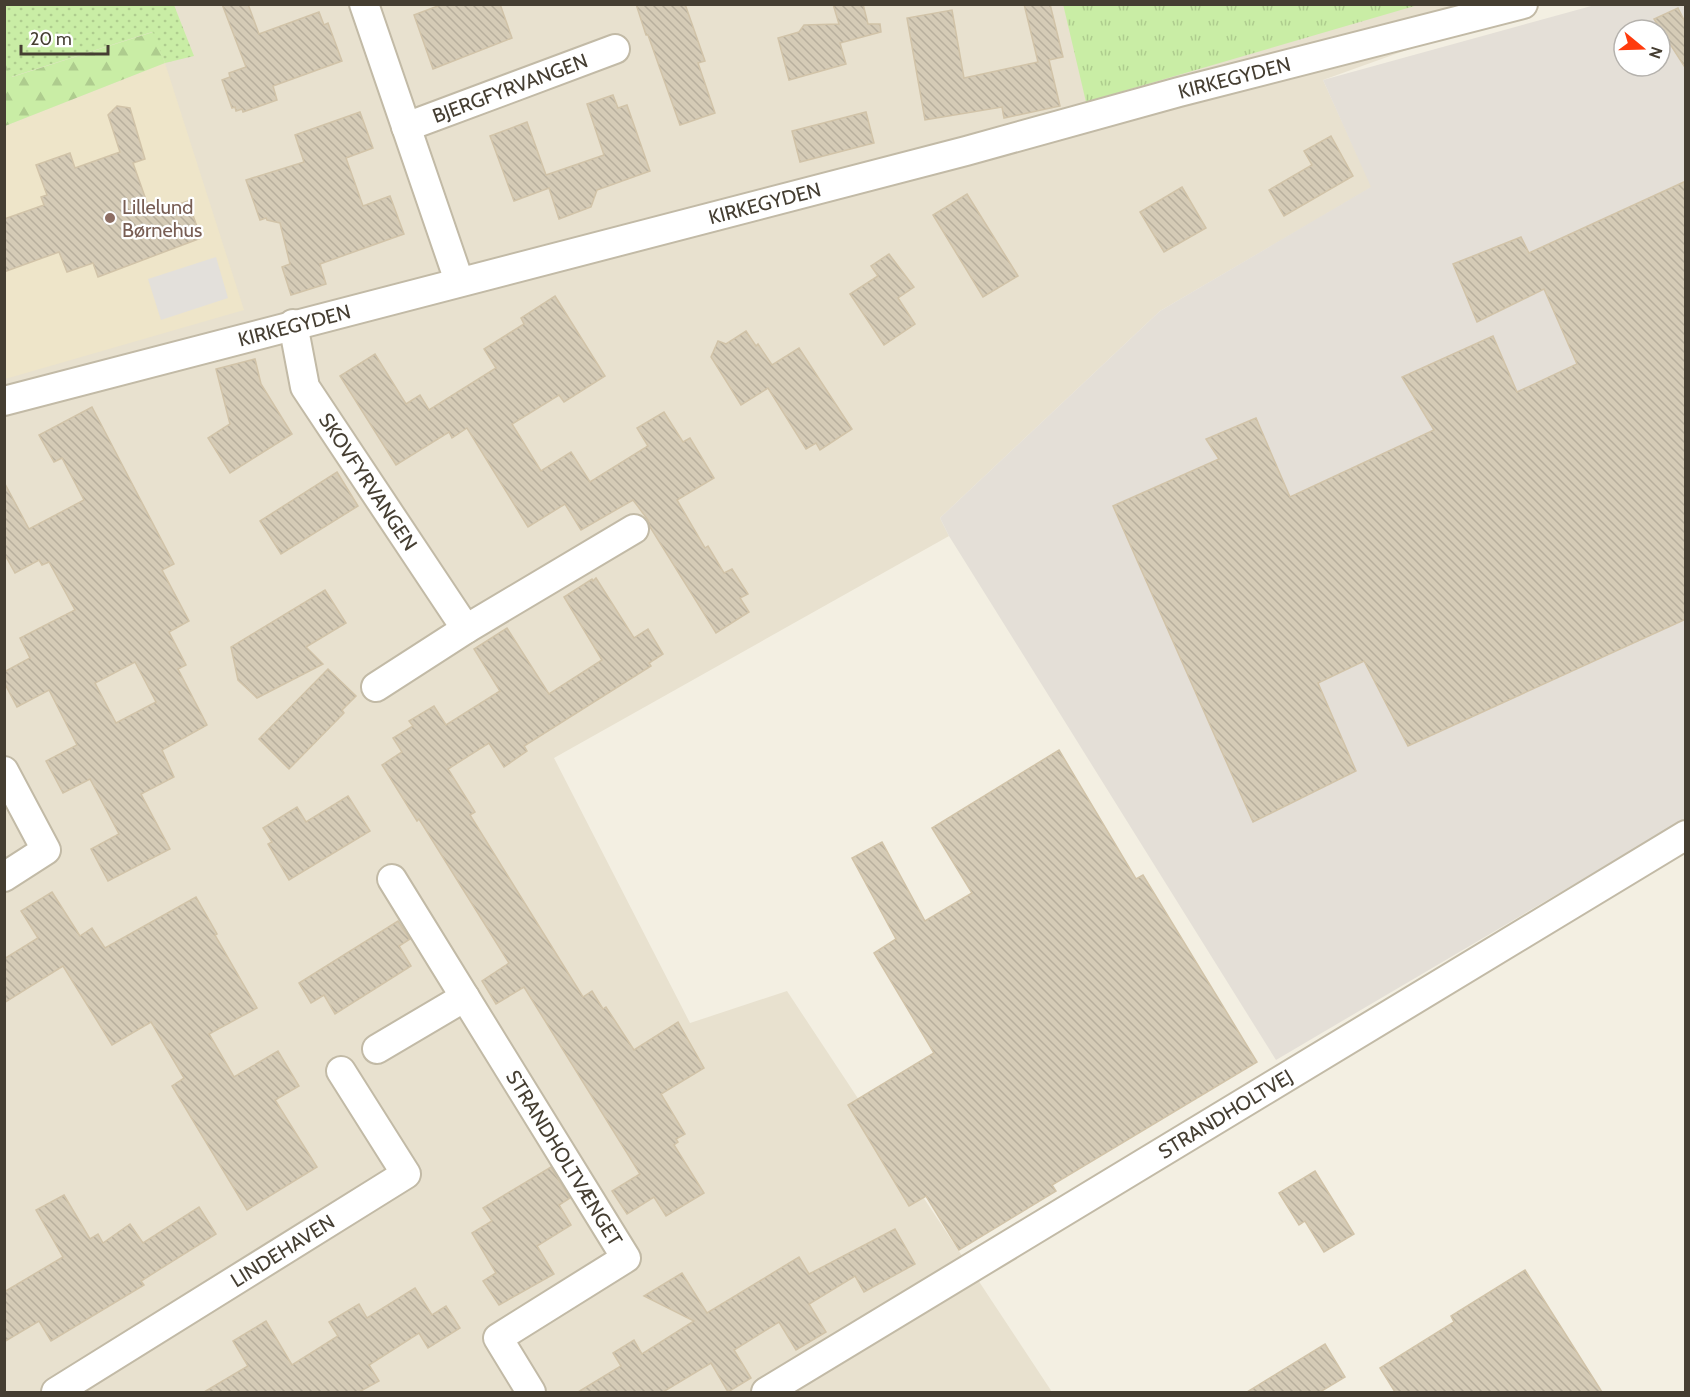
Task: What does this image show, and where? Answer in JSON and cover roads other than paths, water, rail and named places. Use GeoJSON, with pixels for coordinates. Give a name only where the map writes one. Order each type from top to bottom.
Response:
{"type":"FeatureCollection","features":[{"type":"Feature","properties":{"kind":"street","name":"BJERGFYRVANGEN"},"geometry":{"type":"LineString","coordinates":[[364,4],[459,281]]}},
{"type":"Feature","properties":{"kind":"street","name":"KIRKEGYDEN"},"geometry":{"type":"LineString","coordinates":[[4,400],[1523,4]]}},
{"type":"Feature","properties":{"kind":"street","name":"BJERGFYRVANGEN"},"geometry":{"type":"LineString","coordinates":[[406,127],[615,50]]}},
{"type":"Feature","properties":{"kind":"street","name":"SKOVFYRVANGEN"},"geometry":{"type":"LineString","coordinates":[[293,324],[305,387],[466,629]]}},
{"type":"Feature","properties":{"kind":"street"},"geometry":{"type":"LineString","coordinates":[[376,687],[466,629],[634,529]]}},
{"type":"Feature","properties":{"kind":"street"},"geometry":{"type":"LineString","coordinates":[[4,771],[45,850],[4,877]]}},
{"type":"Feature","properties":{"kind":"street","name":"STRANDHOLTVEJ"},"geometry":{"type":"LineString","coordinates":[[766,1392],[1686,835]]}},
{"type":"Feature","properties":{"kind":"street","name":"STRANDHOLTVÆNGET"},"geometry":{"type":"LineString","coordinates":[[392,879],[626,1258],[498,1338],[531,1392]]}},
{"type":"Feature","properties":{"kind":"street"},"geometry":{"type":"LineString","coordinates":[[377,1050],[465,997]]}},
{"type":"Feature","properties":{"kind":"street","name":"LINDEHAVEN"},"geometry":{"type":"LineString","coordinates":[[56,1392],[406,1174],[341,1071]]}},
{"type":"Feature","properties":{"kind":"place","name":"Lillelund Børnehus"},"geometry":{"type":"Point","coordinates":[110,218]}}]}
